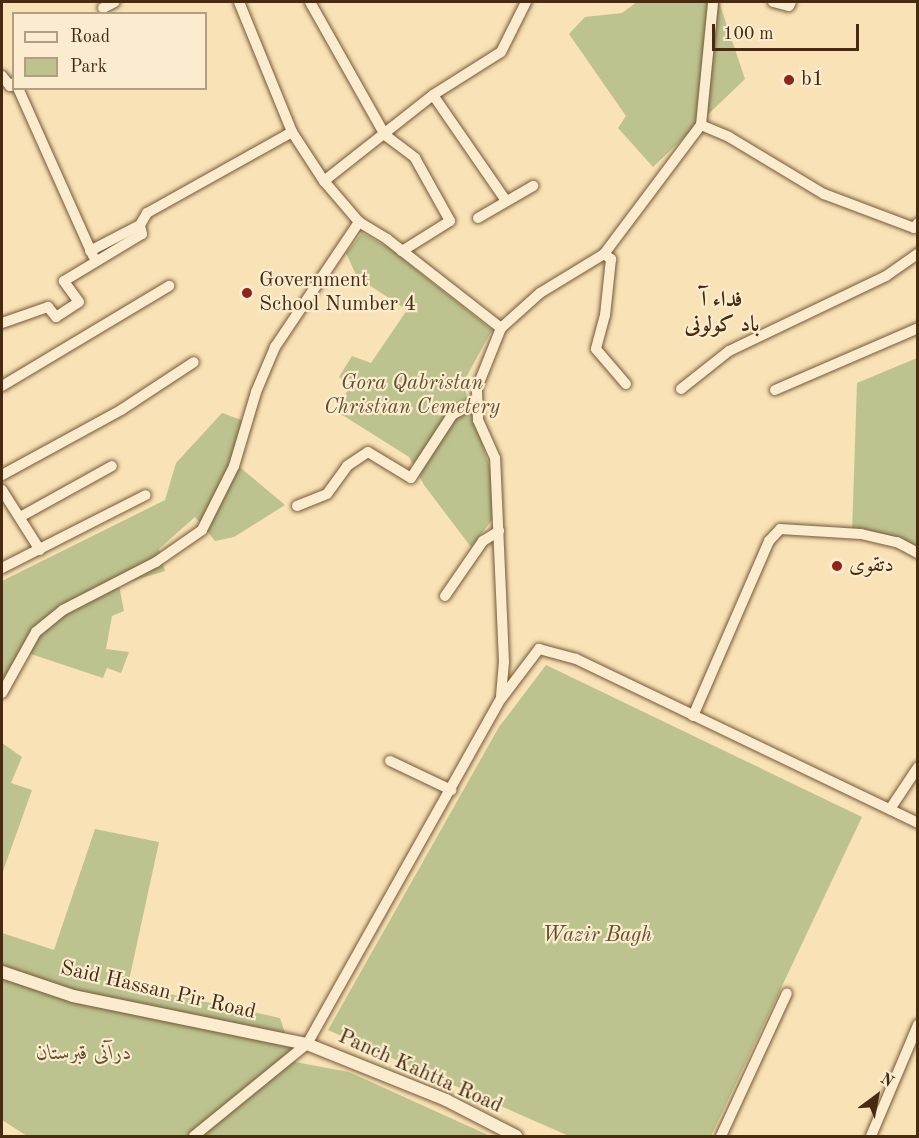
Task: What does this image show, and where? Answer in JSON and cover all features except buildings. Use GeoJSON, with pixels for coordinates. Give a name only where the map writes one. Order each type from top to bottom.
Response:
{"type":"FeatureCollection","features":[{"type":"Feature","properties":{"kind":"street"},"geometry":{"type":"LineString","coordinates":[[103,8],[115,2]]}},
{"type":"Feature","properties":{"kind":"street"},"geometry":{"type":"LineString","coordinates":[[239,2],[292,132],[324,181],[359,222],[402,251],[501,328]]}},
{"type":"Feature","properties":{"kind":"street"},"geometry":{"type":"LineString","coordinates":[[310,2],[385,135],[415,158],[450,221],[402,251]]}},
{"type":"Feature","properties":{"kind":"street"},"geometry":{"type":"LineString","coordinates":[[324,181],[433,95],[501,52],[526,2]]}},
{"type":"Feature","properties":{"kind":"street"},"geometry":{"type":"LineString","coordinates":[[501,699],[504,662],[495,459],[478,420],[477,388],[501,328],[540,293],[604,254],[701,125],[713,2]]}},
{"type":"Feature","properties":{"kind":"street"},"geometry":{"type":"LineString","coordinates":[[773,2],[789,6],[791,2]]}},
{"type":"Feature","properties":{"kind":"street"},"geometry":{"type":"LineString","coordinates":[[2,76],[10,86],[12,84]]}},
{"type":"Feature","properties":{"kind":"street"},"geometry":{"type":"LineString","coordinates":[[19,90],[95,262]]}},
{"type":"Feature","properties":{"kind":"street"},"geometry":{"type":"LineString","coordinates":[[433,95],[506,201]]}},
{"type":"Feature","properties":{"kind":"street"},"geometry":{"type":"LineString","coordinates":[[701,125],[824,194],[916,228]]}},
{"type":"Feature","properties":{"kind":"street"},"geometry":{"type":"LineString","coordinates":[[90,251],[140,225],[147,213],[292,132]]}},
{"type":"Feature","properties":{"kind":"street"},"geometry":{"type":"LineString","coordinates":[[477,218],[534,186]]}},
{"type":"Feature","properties":{"kind":"street"},"geometry":{"type":"LineString","coordinates":[[2,693],[36,632],[63,610],[156,562],[202,530],[234,466],[256,392],[275,347],[359,222]]}},
{"type":"Feature","properties":{"kind":"street"},"geometry":{"type":"LineString","coordinates":[[2,323],[48,307],[56,317],[79,302],[64,281],[142,234],[140,225]]}},
{"type":"Feature","properties":{"kind":"street"},"geometry":{"type":"LineString","coordinates":[[604,254],[611,259],[605,315],[596,349],[626,384]]}},
{"type":"Feature","properties":{"kind":"street"},"geometry":{"type":"LineString","coordinates":[[681,389],[729,351],[886,276],[918,254]]}},
{"type":"Feature","properties":{"kind":"street"},"geometry":{"type":"LineString","coordinates":[[2,386],[169,286]]}},
{"type":"Feature","properties":{"kind":"street"},"geometry":{"type":"LineString","coordinates":[[775,390],[918,328]]}},
{"type":"Feature","properties":{"kind":"street"},"geometry":{"type":"LineString","coordinates":[[2,476],[121,410],[194,362]]}},
{"type":"Feature","properties":{"kind":"street"},"geometry":{"type":"LineString","coordinates":[[297,506],[327,494],[347,466],[368,452],[411,478],[452,415],[477,401]]}},
{"type":"Feature","properties":{"kind":"street"},"geometry":{"type":"LineString","coordinates":[[20,517],[112,466]]}},
{"type":"Feature","properties":{"kind":"street"},"geometry":{"type":"LineString","coordinates":[[2,490],[40,550]]}},
{"type":"Feature","properties":{"kind":"street"},"geometry":{"type":"LineString","coordinates":[[2,568],[146,495]]}},
{"type":"Feature","properties":{"kind":"street"},"geometry":{"type":"LineString","coordinates":[[693,716],[769,541],[780,529],[861,534],[897,542],[918,553]]}},
{"type":"Feature","properties":{"kind":"street"},"geometry":{"type":"LineString","coordinates":[[445,596],[483,541],[499,531]]}},
{"type":"Feature","properties":{"kind":"street"},"geometry":{"type":"LineString","coordinates":[[194,1137],[307,1044],[501,699],[539,649],[576,659],[918,823]]}},
{"type":"Feature","properties":{"kind":"street"},"geometry":{"type":"LineString","coordinates":[[390,761],[451,790]]}},
{"type":"Feature","properties":{"kind":"street"},"geometry":{"type":"LineString","coordinates":[[890,809],[918,766]]}},
{"type":"Feature","properties":{"kind":"street","name":"Said Hassan Pir Road"},"geometry":{"type":"LineString","coordinates":[[2,972],[73,996],[307,1044]]}},
{"type":"Feature","properties":{"kind":"street"},"geometry":{"type":"LineString","coordinates":[[721,1137],[787,993]]}},
{"type":"Feature","properties":{"kind":"street"},"geometry":{"type":"LineString","coordinates":[[871,1137],[918,1025]]}},
{"type":"Feature","properties":{"kind":"street","name":"Panch Kahtta Road"},"geometry":{"type":"LineString","coordinates":[[307,1044],[446,1100],[516,1137]]}},
{"type":"Feature","properties":{"kind":"green space"},"geometry":{"type":"Polygon","coordinates":[[[637,2],[719,2],[745,79],[653,167],[618,128],[626,116],[569,34],[585,17],[622,13],[637,2]]]}},
{"type":"Feature","properties":{"kind":"green space","name":"Gora Qabristan Christian Cemetery"},"geometry":{"type":"Polygon","coordinates":[[[362,233],[389,248],[492,330],[463,383],[492,475],[496,515],[471,547],[424,485],[409,457],[336,411],[350,386],[339,377],[352,356],[371,363],[407,310],[357,277],[346,253],[362,233]]]}},
{"type":"Feature","properties":{"kind":"green space"},"geometry":{"type":"Polygon","coordinates":[[[917,358],[917,553],[852,533],[857,383],[917,358]]]}},
{"type":"Feature","properties":{"kind":"green space"},"geometry":{"type":"Polygon","coordinates":[[[222,413],[247,422],[235,463],[285,505],[234,537],[215,541],[195,517],[159,549],[165,571],[119,585],[124,611],[112,616],[106,649],[129,652],[121,673],[107,668],[103,678],[25,652],[2,691],[2,581],[165,500],[176,463],[222,413]]]}},
{"type":"Feature","properties":{"kind":"green space","name":"Wazir Bagh"},"geometry":{"type":"Polygon","coordinates":[[[546,665],[862,817],[711,1136],[569,1136],[328,1030],[499,727],[546,665]]]}},
{"type":"Feature","properties":{"kind":"green space"},"geometry":{"type":"Polygon","coordinates":[[[2,743],[22,757],[11,783],[32,790],[2,874],[2,743]]]}},
{"type":"Feature","properties":{"kind":"green space","name":"درآنی قبرستان"},"geometry":{"type":"Polygon","coordinates":[[[95,829],[159,842],[128,985],[280,1018],[295,1062],[349,1072],[488,1135],[27,1136],[2,1120],[2,933],[54,950],[95,829]]]}},
{"type":"Feature","properties":{"kind":"place","name":"b1"},"geometry":{"type":"Point","coordinates":[789,80]}},
{"type":"Feature","properties":{"kind":"place","name":"Government School Number 4"},"geometry":{"type":"Point","coordinates":[247,293]}},
{"type":"Feature","properties":{"kind":"place","name":"دتقوى"},"geometry":{"type":"Point","coordinates":[837,566]}},
{"type":"Feature","properties":{"kind":"district","name":"فداء آ باد کولونی"},"geometry":{"type":"Point","coordinates":[722,312]}}]}
